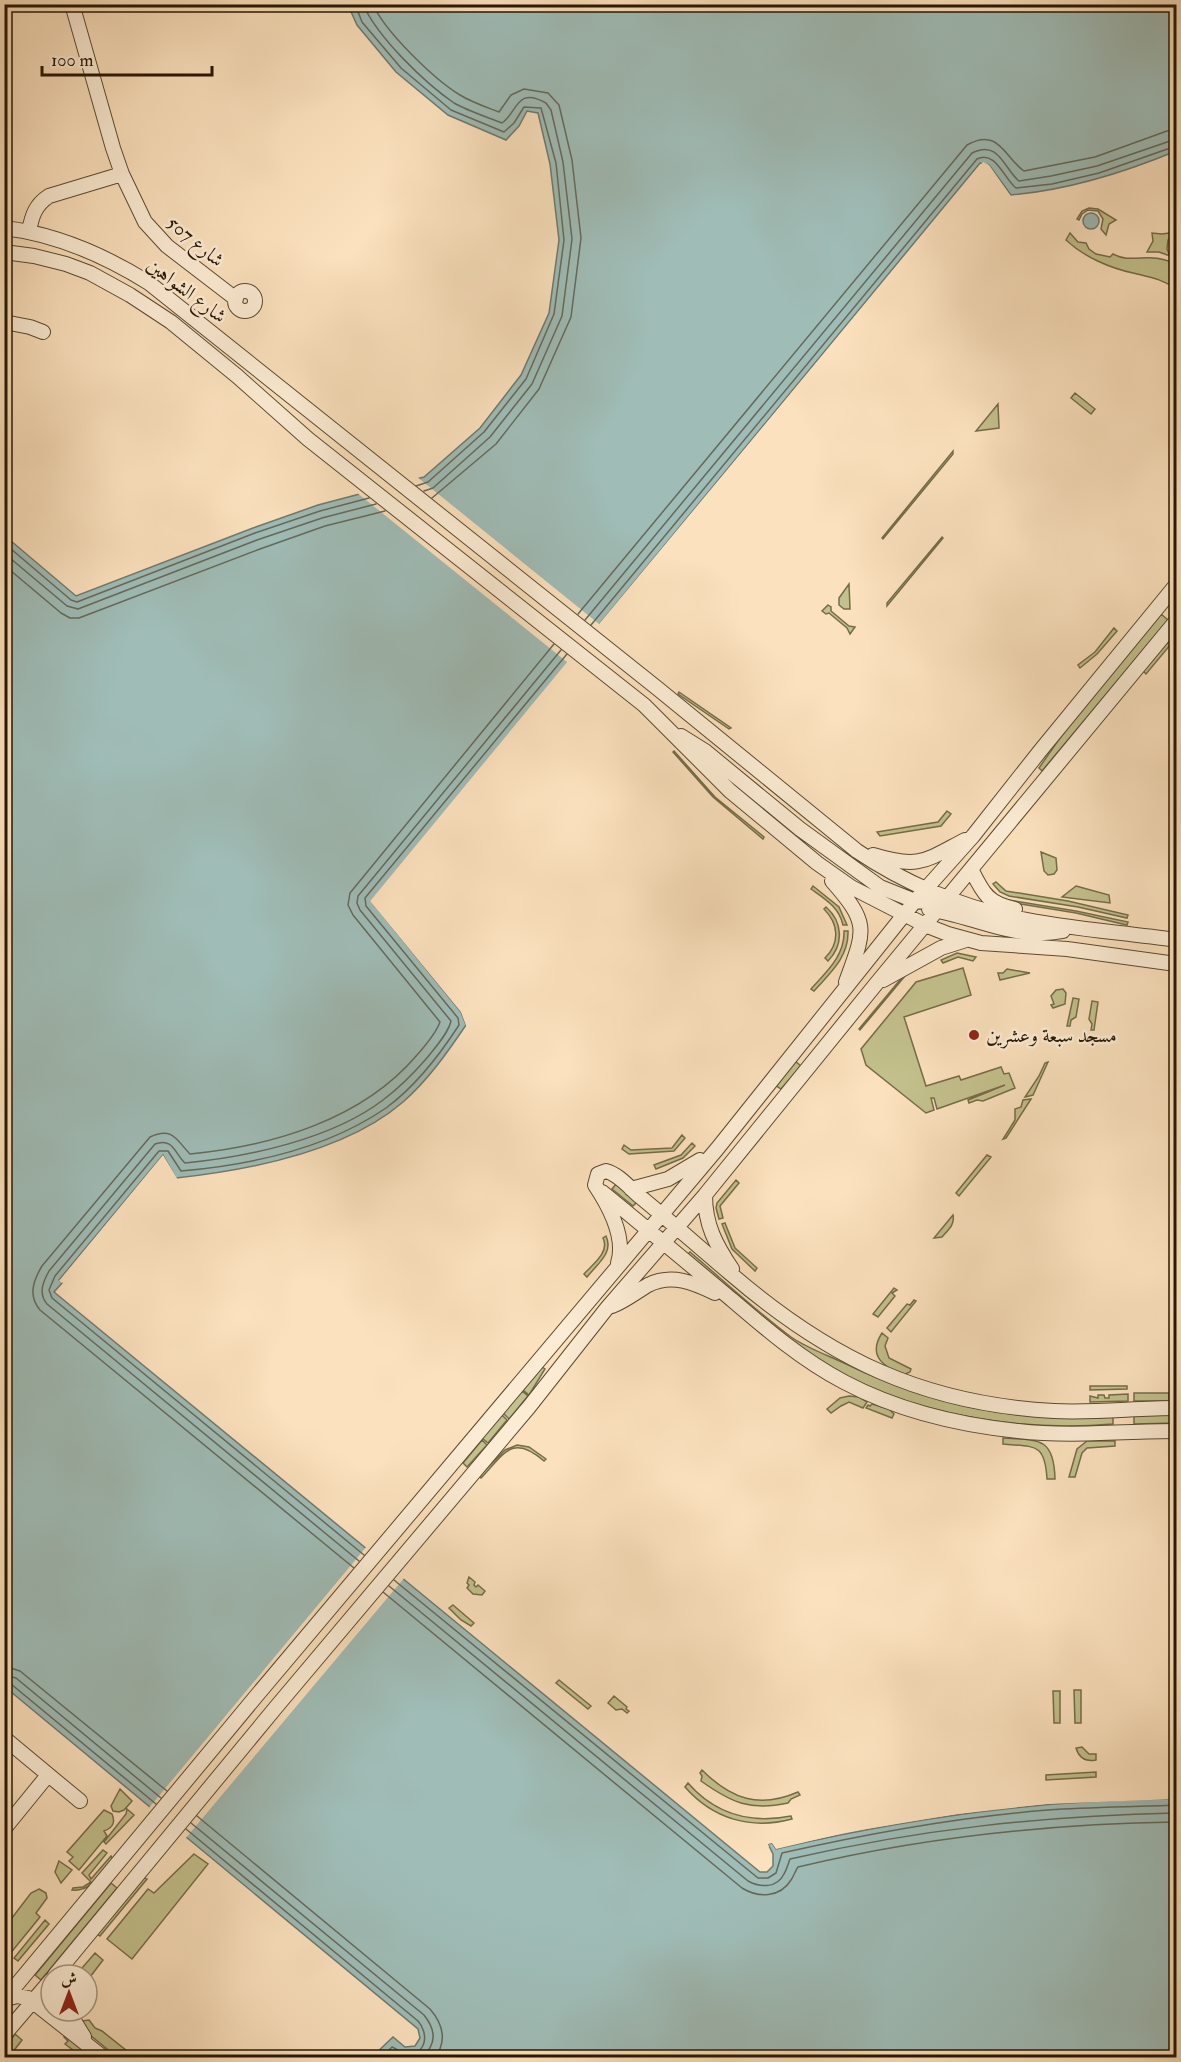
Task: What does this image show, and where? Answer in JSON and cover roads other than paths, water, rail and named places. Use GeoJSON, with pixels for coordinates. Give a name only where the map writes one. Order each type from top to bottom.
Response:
{"type":"FeatureCollection","features":[{"type":"Feature","properties":{"kind":"street","name":"شارع 507"},"geometry":{"type":"LineString","coordinates":[[72,4],[122,174],[144,222],[167,246],[236,299]]}},
{"type":"Feature","properties":{"kind":"street"},"geometry":{"type":"LineString","coordinates":[[29,231],[34,209],[49,196],[122,174]]}},
{"type":"Feature","properties":{"kind":"street","name":"شارع الشواهين"},"geometry":{"type":"LineString","coordinates":[[4,228],[29,231],[96,253],[149,284],[857,850],[891,872],[948,897],[995,913],[1073,928]]}},
{"type":"Feature","properties":{"kind":"street","name":"شارع الشواهين"},"geometry":{"type":"LineString","coordinates":[[4,252],[34,256],[90,273],[130,294],[171,322],[308,439],[644,705],[669,730]]}},
{"type":"Feature","properties":{"kind":"street"},"geometry":{"type":"LineString","coordinates":[[4,322],[43,332]]}},
{"type":"Feature","properties":{"kind":"street"},"geometry":{"type":"LineString","coordinates":[[5,1999],[617,1265],[717,1149],[915,901],[973,836],[1176,585]]}},
{"type":"Feature","properties":{"kind":"street"},"geometry":{"type":"LineString","coordinates":[[65,1963],[404,1553],[529,1407],[607,1308],[705,1195],[1176,621]]}},
{"type":"Feature","properties":{"kind":"street"},"geometry":{"type":"LineString","coordinates":[[669,730],[705,751],[800,829],[886,890],[915,901],[935,901],[948,897]]}},
{"type":"Feature","properties":{"kind":"street"},"geometry":{"type":"LineString","coordinates":[[669,730],[730,791],[817,863],[851,887],[925,925],[968,940],[994,945],[1067,950],[1176,963]]}},
{"type":"Feature","properties":{"kind":"street"},"geometry":{"type":"LineString","coordinates":[[857,850],[899,863],[918,862],[931,858],[973,836]]}},
{"type":"Feature","properties":{"kind":"street"},"geometry":{"type":"LineString","coordinates":[[817,863],[850,901],[861,926],[859,945],[841,994]]}},
{"type":"Feature","properties":{"kind":"street"},"geometry":{"type":"LineString","coordinates":[[971,869],[981,889],[992,901],[1004,906],[1058,918],[1073,928]]}},
{"type":"Feature","properties":{"kind":"street"},"geometry":{"type":"LineString","coordinates":[[904,915],[917,909],[937,910],[1013,931],[1057,933],[1073,928],[1176,940]]}},
{"type":"Feature","properties":{"kind":"street"},"geometry":{"type":"LineString","coordinates":[[876,984],[941,948],[968,940]]}},
{"type":"Feature","properties":{"kind":"street"},"geometry":{"type":"LineString","coordinates":[[631,1189],[679,1174],[717,1149]]}},
{"type":"Feature","properties":{"kind":"street"},"geometry":{"type":"LineString","coordinates":[[617,1265],[621,1251],[619,1237],[595,1181],[598,1174],[606,1171],[613,1174],[662,1214],[778,1314],[818,1340],[884,1375],[932,1391],[981,1403],[1039,1410],[1081,1412],[1176,1408]]}},
{"type":"Feature","properties":{"kind":"street"},"geometry":{"type":"LineString","coordinates":[[600,1191],[781,1341],[829,1374],[869,1394],[919,1411],[978,1426],[1038,1433],[1176,1431]]}},
{"type":"Feature","properties":{"kind":"street"},"geometry":{"type":"LineString","coordinates":[[705,1195],[706,1216],[712,1237],[741,1283]]}},
{"type":"Feature","properties":{"kind":"street"},"geometry":{"type":"LineString","coordinates":[[607,1308],[648,1286],[668,1280],[691,1282],[732,1300]]}},
{"type":"Feature","properties":{"kind":"street"},"geometry":{"type":"LineString","coordinates":[[4,1738],[80,1801]]}},
{"type":"Feature","properties":{"kind":"street"},"geometry":{"type":"LineString","coordinates":[[4,1829],[48,1775]]}},
{"type":"Feature","properties":{"kind":"street"},"geometry":{"type":"LineString","coordinates":[[4,2035],[39,1995]]}},
{"type":"Feature","properties":{"kind":"street"},"geometry":{"type":"LineString","coordinates":[[5,1999],[23,1997],[33,2002],[99,2054]]}},
{"type":"Feature","properties":{"kind":"street"},"geometry":{"type":"LineString","coordinates":[[77,2023],[99,2054]]}},
{"type":"Feature","properties":{"kind":"water"},"geometry":{"type":"Polygon","coordinates":[[[348,5],[1176,5],[1176,151],[1075,185],[1011,195],[989,165],[980,163],[371,901],[461,1012],[466,1025],[429,1075],[412,1094],[380,1119],[353,1134],[296,1156],[235,1170],[176,1178],[163,1155],[59,1280],[62,1283],[54,1292],[760,1872],[767,1872],[773,1866],[773,1854],[768,1844],[772,1843],[776,1849],[875,1828],[975,1812],[1075,1802],[1176,1799],[1176,2057],[372,2057],[393,2037],[405,2047],[415,2046],[420,2038],[418,2029],[5,1687],[4,535],[76,596],[318,505],[424,477],[480,428],[521,375],[549,313],[559,240],[550,164],[538,113],[527,111],[519,126],[506,140],[448,115],[396,72],[357,25],[348,5]]]}},
{"type":"Feature","properties":{"kind":"water"},"geometry":{"type":"Polygon","coordinates":[[[1088,213],[1094,213],[1099,221],[1097,227],[1088,229],[1083,224],[1083,218],[1088,213]]]}},
{"type":"Feature","properties":{"kind":"place","name":"مسجد سبعة وعشرين"},"geometry":{"type":"Point","coordinates":[974,1035]}}]}
